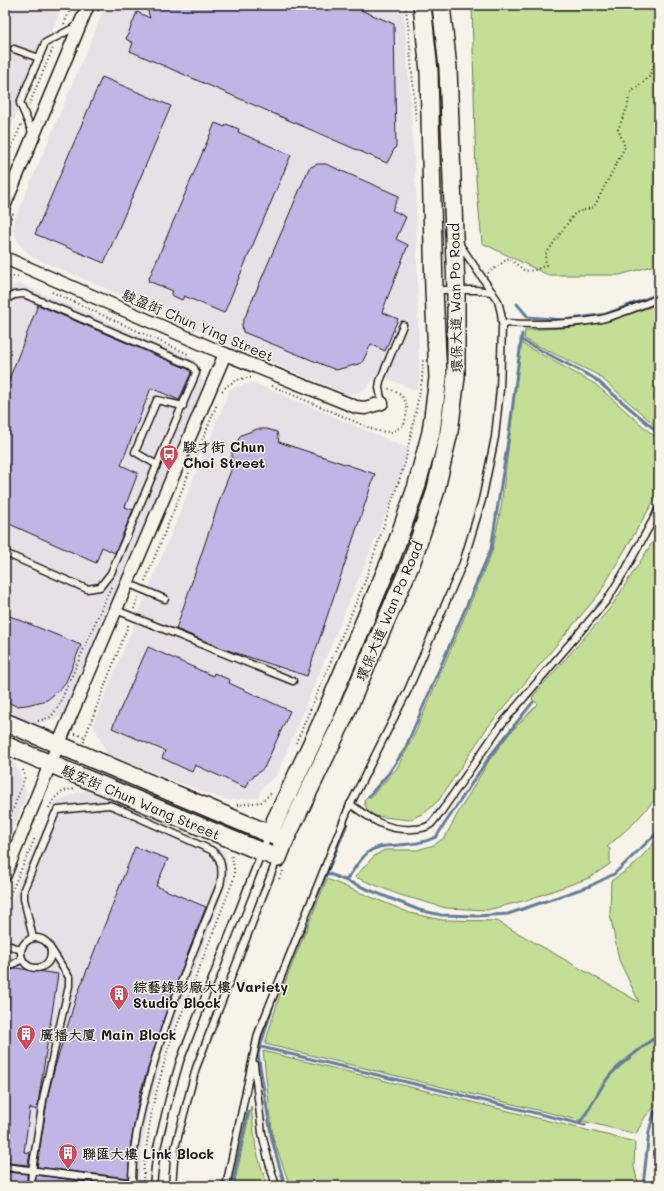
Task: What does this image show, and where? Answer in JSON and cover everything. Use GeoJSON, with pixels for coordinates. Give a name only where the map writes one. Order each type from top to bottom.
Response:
{"type":"FeatureCollection","features":[{"type":"Feature","properties":{"kind":"main road","name":"環保大道 Wan Po Road"},"geometry":{"type":"LineString","coordinates":[[269,834],[320,726],[393,554],[416,488],[431,432],[438,378],[434,290],[430,71],[422,5]]}},
{"type":"Feature","properties":{"kind":"main road","name":"環保大道 Wan Po Road"},"geometry":{"type":"LineString","coordinates":[[278,858],[285,840],[340,726],[409,568],[435,493],[449,432],[456,378],[456,290],[448,68],[441,5]]}},
{"type":"Feature","properties":{"kind":"main road","name":"駿宏街 Chun Wang Street"},"geometry":{"type":"LineString","coordinates":[[5,722],[285,840]]}},
{"type":"Feature","properties":{"kind":"main road","name":"駿宏街 Chun Wang Street"},"geometry":{"type":"LineString","coordinates":[[5,744],[278,858]]}},
{"type":"Feature","properties":{"kind":"street"},"geometry":{"type":"LineString","coordinates":[[5,204],[88,5]]}},
{"type":"Feature","properties":{"kind":"street","name":"駿盈街 Chun Ying Street"},"geometry":{"type":"LineString","coordinates":[[5,258],[225,354],[356,407],[366,408],[382,403]]}},
{"type":"Feature","properties":{"kind":"street"},"geometry":{"type":"LineString","coordinates":[[5,875],[58,745],[225,354]]}},
{"type":"Feature","properties":{"kind":"lane"},"geometry":{"type":"LineString","coordinates":[[34,135],[20,103],[45,43],[79,25]]}},
{"type":"Feature","properties":{"kind":"lane"},"geometry":{"type":"LineString","coordinates":[[14,49],[39,58]]}},
{"type":"Feature","properties":{"kind":"lane"},"geometry":{"type":"LineString","coordinates":[[454,236],[498,301],[502,322],[533,325],[570,323],[601,318],[634,308],[659,298]]}},
{"type":"Feature","properties":{"kind":"lane"},"geometry":{"type":"LineString","coordinates":[[434,290],[476,290],[492,292]]}},
{"type":"Feature","properties":{"kind":"lane"},"geometry":{"type":"LineString","coordinates":[[5,300],[14,295],[24,294],[190,365],[194,368],[196,373],[111,573],[100,587],[87,588],[5,553]]}},
{"type":"Feature","properties":{"kind":"lane"},"geometry":{"type":"LineString","coordinates":[[382,403],[379,388],[380,381],[403,325]]}},
{"type":"Feature","properties":{"kind":"lane"},"geometry":{"type":"LineString","coordinates":[[226,1186],[258,1034],[350,804],[408,690],[464,563],[482,500],[495,437],[500,389],[502,327]]}},
{"type":"Feature","properties":{"kind":"lane"},"geometry":{"type":"LineString","coordinates":[[157,465],[135,452],[157,400],[183,406]]}},
{"type":"Feature","properties":{"kind":"lane"},"geometry":{"type":"LineString","coordinates":[[350,804],[369,818],[387,827],[406,830],[419,829],[430,824],[441,812],[500,726],[607,600],[659,509]]}},
{"type":"Feature","properties":{"kind":"lane"},"geometry":{"type":"LineString","coordinates":[[127,583],[165,599]]}},
{"type":"Feature","properties":{"kind":"lane"},"geometry":{"type":"LineString","coordinates":[[116,610],[294,681]]}},
{"type":"Feature","properties":{"kind":"lane"},"geometry":{"type":"LineString","coordinates":[[5,1167],[132,1184],[133,1153],[139,1115],[160,1041],[188,964],[220,885],[222,875],[219,858],[216,853],[211,850],[115,807],[108,805],[58,810],[24,889],[24,900],[33,938]]}},
{"type":"Feature","properties":{"kind":"lane","name":"環保大道 Wan Po Road"},"geometry":{"type":"LineString","coordinates":[[153,1186],[157,1148],[180,1061],[269,834]]}},
{"type":"Feature","properties":{"kind":"lane","name":"環保大道 Wan Po Road"},"geometry":{"type":"LineString","coordinates":[[172,1186],[175,1148],[196,1068],[278,858]]}},
{"type":"Feature","properties":{"kind":"lane"},"geometry":{"type":"LineString","coordinates":[[31,1186],[44,1094],[69,986],[69,977],[51,949],[45,940],[33,938],[25,942],[21,950],[24,963],[30,967],[41,968],[50,960],[51,949]]}},
{"type":"Feature","properties":{"kind":"lane"},"geometry":{"type":"LineString","coordinates":[[5,944],[21,950]]}},
{"type":"Feature","properties":{"kind":"lane"},"geometry":{"type":"LineString","coordinates":[[5,969],[22,959]]}},
{"type":"Feature","properties":{"kind":"lane"},"geometry":{"type":"LineString","coordinates":[[253,1057],[262,1132],[276,1186]]}},
{"type":"Feature","properties":{"kind":"path"},"geometry":{"type":"LineString","coordinates":[[5,163],[72,5]]}},
{"type":"Feature","properties":{"kind":"path"},"geometry":{"type":"LineString","coordinates":[[405,5],[409,30],[416,126]]}},
{"type":"Feature","properties":{"kind":"path"},"geometry":{"type":"LineString","coordinates":[[482,277],[509,258],[525,271],[534,270],[546,265],[545,255],[575,213],[594,207],[625,147],[618,129],[628,106],[629,94],[649,77],[658,55],[659,48]]}},
{"type":"Feature","properties":{"kind":"path"},"geometry":{"type":"LineString","coordinates":[[5,276],[21,277]]}},
{"type":"Feature","properties":{"kind":"path"},"geometry":{"type":"LineString","coordinates":[[49,290],[192,357]]}},
{"type":"Feature","properties":{"kind":"path"},"geometry":{"type":"LineString","coordinates":[[296,744],[364,584],[405,463],[422,380],[423,358]]}},
{"type":"Feature","properties":{"kind":"path"},"geometry":{"type":"LineString","coordinates":[[84,737],[131,616],[223,390],[229,384],[238,379]]}},
{"type":"Feature","properties":{"kind":"path"},"geometry":{"type":"LineString","coordinates":[[34,723],[51,717],[56,711]]}},
{"type":"Feature","properties":{"kind":"path"},"geometry":{"type":"LineString","coordinates":[[5,831],[24,780],[24,769],[20,762]]}},
{"type":"Feature","properties":{"kind":"path"},"geometry":{"type":"LineString","coordinates":[[240,805],[260,802],[272,793],[276,786]]}},
{"type":"Feature","properties":{"kind":"path"},"geometry":{"type":"LineString","coordinates":[[46,813],[57,795],[71,789]]}},
{"type":"Feature","properties":{"kind":"path"},"geometry":{"type":"LineString","coordinates":[[5,906],[37,834]]}},
{"type":"Feature","properties":{"kind":"path"},"geometry":{"type":"LineString","coordinates":[[144,1186],[144,1163],[152,1109],[168,1049],[234,878],[234,867],[230,851]]}},
{"type":"Feature","properties":{"kind":"shaded area"},"geometry":{"type":"Polygon","coordinates":[[[5,5],[43,5],[60,12],[5,142],[5,5]]]}},
{"type":"Feature","properties":{"kind":"shaded area"},"geometry":{"type":"Polygon","coordinates":[[[106,5],[402,5],[405,23],[416,192],[419,380],[417,391],[377,374],[367,388],[355,394],[347,394],[223,342],[112,291],[32,257],[19,244],[13,230],[15,219],[106,5]]]}},
{"type":"Feature","properties":{"kind":"shaded area"},"geometry":{"type":"Polygon","coordinates":[[[19,283],[194,359],[204,383],[63,716],[29,726],[5,716],[5,291],[19,283]]]}},
{"type":"Feature","properties":{"kind":"shaded area"},"geometry":{"type":"Polygon","coordinates":[[[253,382],[409,449],[403,472],[277,775],[260,790],[259,798],[230,800],[220,798],[108,755],[93,725],[230,389],[253,382]]]}},
{"type":"Feature","properties":{"kind":"shaded area"},"geometry":{"type":"Polygon","coordinates":[[[5,759],[15,763],[27,793],[5,850],[5,759]]]}},
{"type":"Feature","properties":{"kind":"shaded area"},"geometry":{"type":"Polygon","coordinates":[[[88,789],[225,851],[229,878],[166,1044],[147,1113],[138,1186],[5,1186],[5,920],[19,881],[56,801],[88,789]]]}},
{"type":"Feature","properties":{"kind":"green space"},"geometry":{"type":"Polygon","coordinates":[[[472,5],[659,5],[659,264],[620,275],[548,275],[482,243],[476,180],[472,5]]]}},
{"type":"Feature","properties":{"kind":"green space"},"geometry":{"type":"Polygon","coordinates":[[[659,304],[659,429],[598,375],[524,339],[525,330],[564,328],[606,322],[659,304]]]}},
{"type":"Feature","properties":{"kind":"green space"},"geometry":{"type":"Polygon","coordinates":[[[521,343],[595,384],[659,440],[659,492],[599,594],[487,728],[439,800],[426,812],[409,820],[375,816],[368,812],[364,800],[368,796],[371,797],[397,768],[413,738],[492,552],[501,508],[521,343]]]}},
{"type":"Feature","properties":{"kind":"green space"},"geometry":{"type":"Polygon","coordinates":[[[659,532],[659,795],[634,823],[607,847],[610,849],[610,864],[589,878],[527,900],[487,910],[446,908],[400,895],[355,877],[373,857],[384,850],[417,850],[434,845],[445,837],[490,759],[509,734],[538,704],[532,699],[533,696],[611,607],[659,532]]]}},
{"type":"Feature","properties":{"kind":"green space"},"geometry":{"type":"Polygon","coordinates":[[[659,838],[659,1102],[645,1117],[636,1134],[265,1044],[280,994],[327,879],[410,913],[442,920],[497,921],[639,1002],[619,960],[610,914],[611,881],[633,866],[659,838]]]}},
{"type":"Feature","properties":{"kind":"green space"},"geometry":{"type":"Polygon","coordinates":[[[263,1051],[635,1142],[634,1167],[639,1186],[290,1186],[273,1138],[263,1051]]]}},
{"type":"Feature","properties":{"kind":"green space"},"geometry":{"type":"Polygon","coordinates":[[[251,1106],[256,1149],[267,1186],[234,1186],[251,1106]]]}},
{"type":"Feature","properties":{"kind":"building"},"geometry":{"type":"Polygon","coordinates":[[[146,5],[349,5],[394,24],[396,146],[387,163],[130,51],[133,43],[126,39],[137,12],[150,18],[146,5]]]}},
{"type":"Feature","properties":{"kind":"building"},"geometry":{"type":"Polygon","coordinates":[[[102,77],[171,106],[104,263],[35,234],[102,77]]]}},
{"type":"Feature","properties":{"kind":"building"},"geometry":{"type":"Polygon","coordinates":[[[215,123],[225,127],[226,124],[239,129],[238,132],[291,155],[224,313],[184,296],[182,300],[171,295],[173,291],[148,281],[215,123]]]}},
{"type":"Feature","properties":{"kind":"building"},"geometry":{"type":"Polygon","coordinates":[[[317,164],[326,164],[399,196],[392,210],[406,217],[396,239],[408,245],[382,312],[398,319],[385,351],[371,344],[362,363],[336,370],[243,332],[242,324],[309,168],[317,164]]]}},
{"type":"Feature","properties":{"kind":"building"},"geometry":{"type":"Polygon","coordinates":[[[38,305],[188,369],[191,373],[179,400],[151,388],[121,465],[138,473],[125,507],[133,510],[115,553],[102,547],[96,563],[5,522],[5,390],[38,305]]]}},
{"type":"Feature","properties":{"kind":"building"},"geometry":{"type":"Polygon","coordinates":[[[257,429],[267,429],[277,432],[279,442],[375,474],[307,676],[224,649],[176,629],[222,493],[234,463],[232,451],[241,435],[257,429]]]}},
{"type":"Feature","properties":{"kind":"building"},"geometry":{"type":"Polygon","coordinates":[[[5,614],[81,645],[66,682],[47,700],[16,706],[5,701],[5,614]]]}},
{"type":"Feature","properties":{"kind":"building"},"geometry":{"type":"Polygon","coordinates":[[[148,647],[213,676],[214,673],[230,680],[229,683],[290,711],[264,768],[250,779],[246,788],[195,765],[192,772],[162,758],[165,751],[112,728],[148,647]]]}},
{"type":"Feature","properties":{"kind":"building","name":"綜藝錄影廠大樓 Variety Studio Block"},"geometry":{"type":"Polygon","coordinates":[[[135,847],[168,859],[156,886],[206,907],[170,1000],[140,1093],[131,1142],[128,1178],[37,1167],[48,1095],[76,998],[135,847]]]}},
{"type":"Feature","properties":{"kind":"building","name":"廣播大廈 Main Block"},"geometry":{"type":"Polygon","coordinates":[[[16,968],[58,974],[37,1110],[30,1108],[24,1152],[30,1153],[28,1165],[8,1163],[9,1157],[5,1157],[5,998],[9,972],[16,968]]]}},
{"type":"Feature","properties":{"kind":"building"},"geometry":{"type":"Polygon","coordinates":[[[6,1172],[27,1174],[27,1186],[5,1186],[6,1172]]]}},
{"type":"Feature","properties":{"kind":"building"},"geometry":{"type":"Polygon","coordinates":[[[36,1175],[120,1186],[36,1186],[36,1175]]]}},
{"type":"Feature","properties":{"kind":"waterway"},"geometry":{"type":"LineString","coordinates":[[517,304],[528,317],[564,320],[606,314],[659,294]]}},
{"type":"Feature","properties":{"kind":"waterway"},"geometry":{"type":"LineString","coordinates":[[369,796],[389,773],[405,749],[491,549],[509,434],[522,334]]}},
{"type":"Feature","properties":{"kind":"waterway"},"geometry":{"type":"LineString","coordinates":[[521,340],[594,378],[659,433]]}},
{"type":"Feature","properties":{"kind":"waterway"},"geometry":{"type":"LineString","coordinates":[[346,880],[364,856],[371,850],[382,846],[418,843],[436,837],[490,756],[533,702]]}},
{"type":"Feature","properties":{"kind":"waterway"},"geometry":{"type":"LineString","coordinates":[[281,985],[347,824]]}},
{"type":"Feature","properties":{"kind":"waterway"},"geometry":{"type":"LineString","coordinates":[[327,873],[419,910],[441,915],[477,916],[508,914],[590,886],[614,874],[659,831]]}},
{"type":"Feature","properties":{"kind":"waterway"},"geometry":{"type":"LineString","coordinates":[[273,1005],[258,1054],[272,1140],[285,1186]]}},
{"type":"Feature","properties":{"kind":"waterway"},"geometry":{"type":"LineString","coordinates":[[579,1123],[588,1111],[602,1086],[615,1069],[654,1038]]}},
{"type":"Feature","properties":{"kind":"waterway"},"geometry":{"type":"LineString","coordinates":[[261,1047],[585,1125]]}},
{"type":"Feature","properties":{"kind":"waterway"},"geometry":{"type":"LineString","coordinates":[[232,1186],[248,1112]]}},
{"type":"Feature","properties":{"kind":"waterway"},"geometry":{"type":"LineString","coordinates":[[643,1186],[649,1132],[654,1112]]}},
{"type":"Feature","properties":{"kind":"place","name":"駿才街 Chun Choi Street"},"geometry":{"type":"Point","coordinates":[169,471]}},
{"type":"Feature","properties":{"kind":"place","name":"綜藝錄影廠大樓 Variety Studio Block"},"geometry":{"type":"Point","coordinates":[119,1011]}},
{"type":"Feature","properties":{"kind":"place","name":"廣播大廈 Main Block"},"geometry":{"type":"Point","coordinates":[26,1051]}},
{"type":"Feature","properties":{"kind":"place","name":"聯匯大樓 Link Block"},"geometry":{"type":"Point","coordinates":[68,1170]}}]}
